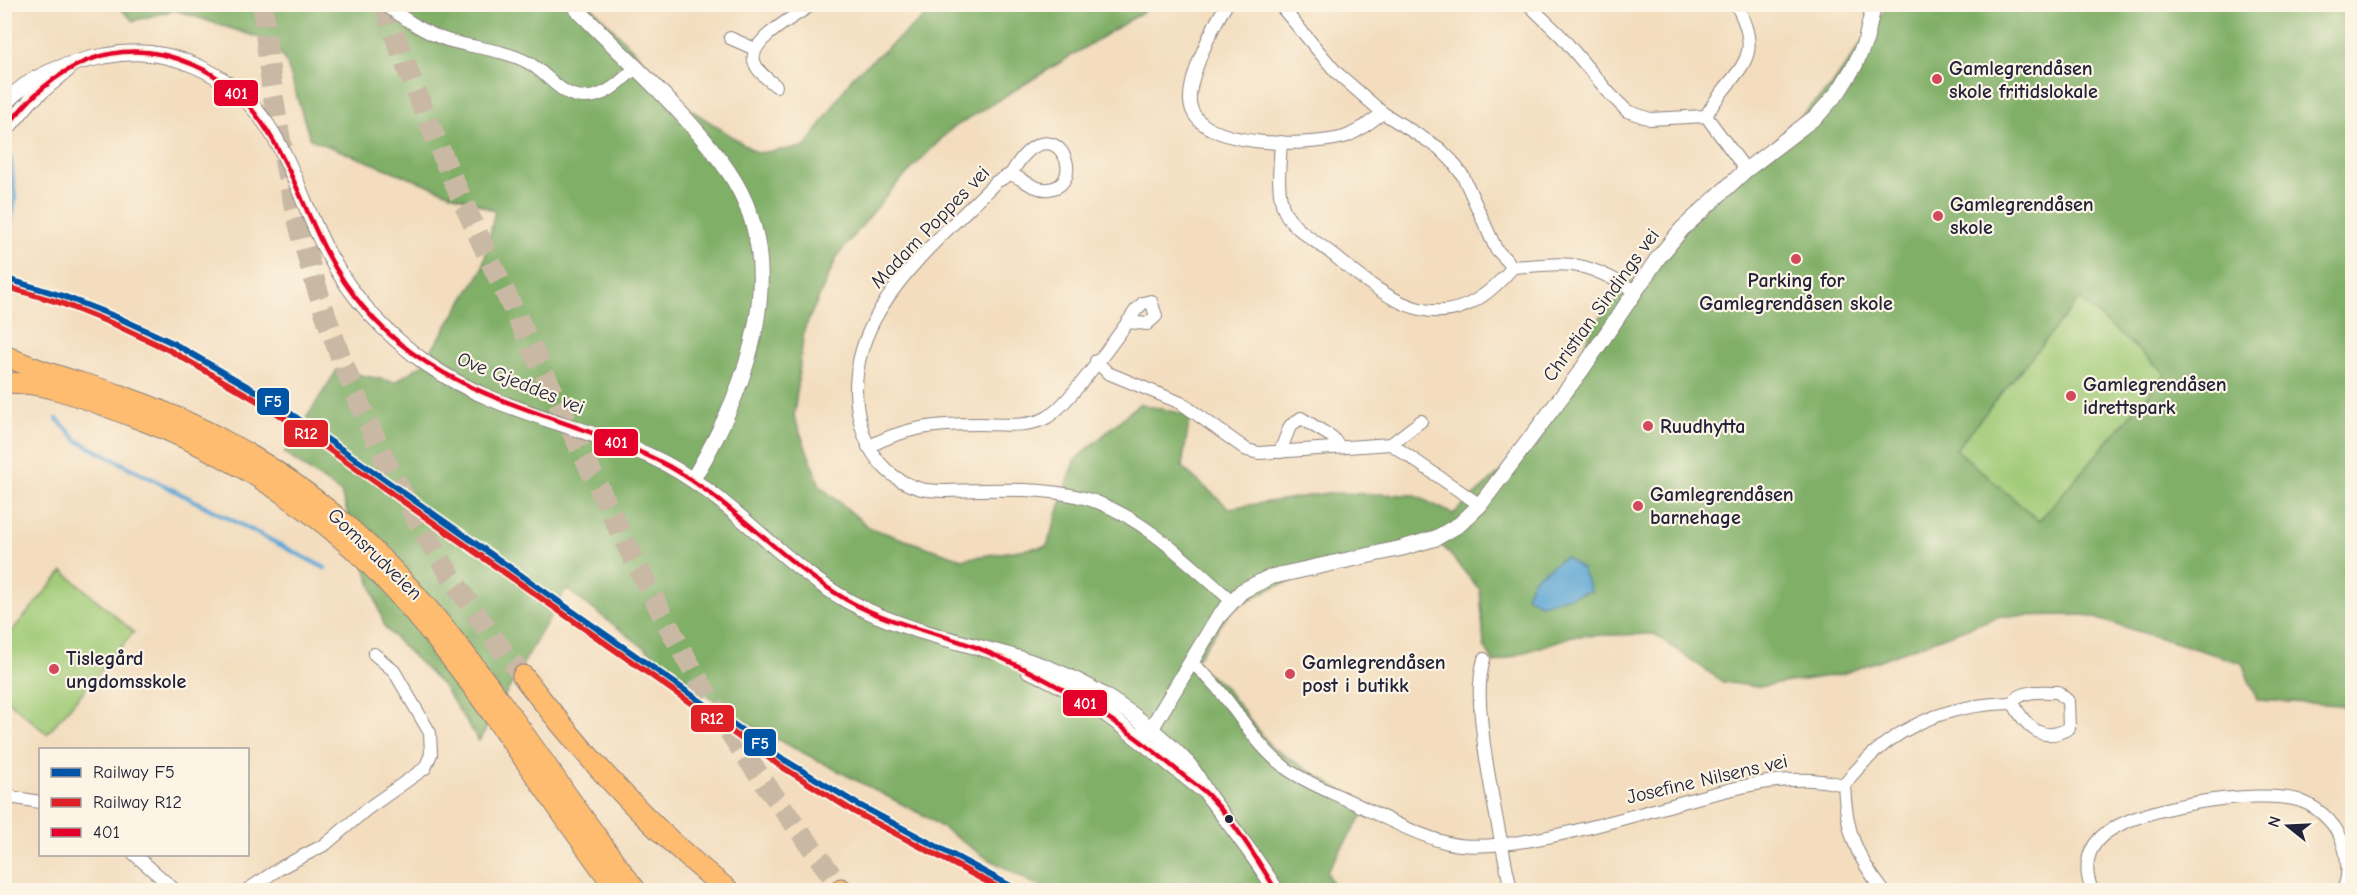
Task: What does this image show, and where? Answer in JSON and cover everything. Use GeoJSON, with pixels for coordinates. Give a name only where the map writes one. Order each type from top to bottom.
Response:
{"type":"FeatureCollection","features":[{"type":"Feature","properties":{"kind":"highway"},"geometry":{"type":"LineString","coordinates":[[523,676],[557,721],[619,792],[664,836],[728,891]]}},
{"type":"Feature","properties":{"kind":"main road","name":"Gomsrudveien"},"geometry":{"type":"LineString","coordinates":[[4,355],[38,369],[151,407],[206,431],[284,475],[333,512],[383,557],[426,603],[636,891]]}},
{"type":"Feature","properties":{"kind":"main road","name":"Gomsrudveien"},"geometry":{"type":"LineString","coordinates":[[4,383],[30,384],[56,390],[162,428],[251,473],[323,524],[373,568],[421,622],[617,891]]}},
{"type":"Feature","properties":{"kind":"street"},"geometry":{"type":"LineString","coordinates":[[383,4],[414,25],[435,35],[528,62],[560,88],[578,96],[592,97],[606,92],[634,69]]}},
{"type":"Feature","properties":{"kind":"street"},"geometry":{"type":"LineString","coordinates":[[572,4],[709,146],[729,172],[752,224],[759,257],[759,313],[750,351],[719,434],[693,479]]}},
{"type":"Feature","properties":{"kind":"street"},"geometry":{"type":"LineString","coordinates":[[776,86],[758,69],[754,60],[755,50],[765,37],[813,4]]}},
{"type":"Feature","properties":{"kind":"street"},"geometry":{"type":"LineString","coordinates":[[1227,4],[1198,67],[1191,89],[1190,104],[1197,117],[1208,127],[1227,136],[1281,142],[1309,142],[1345,136],[1383,113]]}},
{"type":"Feature","properties":{"kind":"street"},"geometry":{"type":"LineString","coordinates":[[1279,4],[1336,72],[1383,113],[1439,148],[1452,161],[1463,176],[1496,249],[1513,267]]}},
{"type":"Feature","properties":{"kind":"street"},"geometry":{"type":"LineString","coordinates":[[1528,4],[1562,36],[1627,111],[1650,119],[1706,116]]}},
{"type":"Feature","properties":{"kind":"street"},"geometry":{"type":"LineString","coordinates":[[1706,116],[1747,57],[1751,42],[1748,27],[1736,4]]}},
{"type":"Feature","properties":{"kind":"street","name":"Christian Sindings vei"},"geometry":{"type":"LineString","coordinates":[[1143,729],[1169,695],[1218,617],[1242,591],[1270,577],[1402,548],[1436,538],[1460,524],[1480,505],[1581,371],[1635,291],[1682,230],[1746,170],[1818,115],[1839,91],[1856,65],[1866,39],[1874,4]]}},
{"type":"Feature","properties":{"kind":"street"},"geometry":{"type":"LineString","coordinates":[[730,38],[755,50]]}},
{"type":"Feature","properties":{"kind":"street","name":"Ove Gjeddes vei"},"geometry":{"type":"LineString","coordinates":[[4,104],[39,75],[116,54],[154,54],[189,62],[225,82],[253,107],[267,125],[330,259],[357,300],[391,336],[436,370],[468,388],[619,444],[693,479],[729,505],[811,577],[848,601],[889,619],[982,649],[1052,681],[1143,729],[1208,794],[1276,891]]}},
{"type":"Feature","properties":{"kind":"street","name":"Ove Gjeddes vei"},"geometry":{"type":"LineString","coordinates":[[4,132],[31,100],[73,65]]}},
{"type":"Feature","properties":{"kind":"street"},"geometry":{"type":"LineString","coordinates":[[1706,116],[1746,170]]}},
{"type":"Feature","properties":{"kind":"street"},"geometry":{"type":"LineString","coordinates":[[1281,142],[1281,193],[1284,210],[1296,226],[1373,286],[1404,305],[1442,311],[1461,308],[1481,299],[1513,267],[1578,263],[1592,267],[1635,291]]}},
{"type":"Feature","properties":{"kind":"street","name":"Madam Poppes vei"},"geometry":{"type":"LineString","coordinates":[[1011,174],[1035,187],[1047,190],[1058,187],[1066,175],[1067,164],[1059,148],[1053,144],[1042,144],[1031,148],[1011,174],[996,182],[903,277],[879,309],[861,352],[856,388],[859,417],[868,447],[877,462],[891,474],[921,489],[1048,492],[1094,501],[1118,510],[1134,519],[1175,551],[1232,601]]}},
{"type":"Feature","properties":{"kind":"street"},"geometry":{"type":"LineString","coordinates":[[868,447],[903,430],[975,424],[1016,425],[1046,418],[1069,398],[1128,322]]}},
{"type":"Feature","properties":{"kind":"street"},"geometry":{"type":"LineString","coordinates":[[1096,361],[1108,373],[1181,403],[1247,450],[1259,453],[1391,444],[1421,421]]}},
{"type":"Feature","properties":{"kind":"street"},"geometry":{"type":"LineString","coordinates":[[1280,452],[1290,426],[1301,418],[1332,436],[1340,447]]}},
{"type":"Feature","properties":{"kind":"street"},"geometry":{"type":"LineString","coordinates":[[1391,444],[1480,505]]}},
{"type":"Feature","properties":{"kind":"street"},"geometry":{"type":"LineString","coordinates":[[247,891],[282,867],[326,844],[367,808],[425,768],[431,754],[430,733],[393,671],[375,654]]}},
{"type":"Feature","properties":{"kind":"street"},"geometry":{"type":"LineString","coordinates":[[1484,659],[1479,676],[1479,703],[1500,844],[1510,891]]}},
{"type":"Feature","properties":{"kind":"street","name":"Josefine Nilsens vei"},"geometry":{"type":"LineString","coordinates":[[1190,662],[1217,685],[1260,744],[1288,769],[1368,810],[1448,843],[1500,844],[1597,825],[1719,792],[1779,781],[1803,778],[1844,785]]}},
{"type":"Feature","properties":{"kind":"street"},"geometry":{"type":"LineString","coordinates":[[1883,891],[1865,866],[1852,841],[1846,819],[1844,785],[1886,740],[1913,725],[1971,706],[2013,703],[2019,696],[2034,692],[2058,692],[2068,701],[2069,728],[2058,735],[2038,732],[2019,715],[2013,703]]}},
{"type":"Feature","properties":{"kind":"street"},"geometry":{"type":"LineString","coordinates":[[6,796],[39,802]]}},
{"type":"Feature","properties":{"kind":"street"},"geometry":{"type":"LineString","coordinates":[[2092,891],[2087,874],[2092,849],[2110,830],[2128,820],[2194,803],[2268,796],[2300,801],[2322,813],[2332,824],[2343,844],[2348,864],[2343,891]]}},
{"type":"Feature","properties":{"kind":"street"},"geometry":{"type":"LineString","coordinates":[[135,856],[175,891]]}},
{"type":"Feature","properties":{"kind":"green space"},"geometry":{"type":"Polygon","coordinates":[[[117,5],[590,5],[691,110],[757,153],[806,147],[853,76],[939,5],[1149,5],[1143,12],[951,129],[892,189],[838,255],[804,330],[794,416],[820,486],[870,528],[962,559],[1047,546],[1075,460],[1139,404],[1190,415],[1182,467],[1229,508],[1328,493],[1414,495],[1453,514],[1505,468],[1559,402],[1594,325],[1650,261],[1832,86],[1888,5],[2352,5],[2352,711],[2341,705],[2257,700],[2242,663],[2085,615],[2000,616],[1842,674],[1757,687],[1723,682],[1654,634],[1572,636],[1494,663],[1484,646],[1480,590],[1436,538],[1385,560],[1315,573],[1271,588],[1232,609],[1193,664],[1223,685],[1272,748],[1368,807],[1327,871],[1335,890],[1045,890],[982,855],[925,816],[742,721],[566,589],[479,741],[443,686],[385,628],[341,493],[284,453],[337,370],[395,382],[423,364],[482,270],[495,211],[310,139],[287,64],[272,42],[175,10],[133,21],[117,5]],[[2079,299],[1956,449],[2039,521],[2166,374],[2079,299]]]}},
{"type":"Feature","properties":{"kind":"green space","name":"Gamlegrendåsen idrettspark"},"geometry":{"type":"Polygon","coordinates":[[[2093,273],[2234,285],[2049,528],[1938,470],[2093,273]]]}},
{"type":"Feature","properties":{"kind":"green space","name":"Tislegård ungdomsskole"},"geometry":{"type":"Polygon","coordinates":[[[63,571],[134,632],[47,734],[5,698],[5,639],[63,571]]]}},
{"type":"Feature","properties":{"kind":"water"},"geometry":{"type":"Polygon","coordinates":[[[1565,557],[1582,569],[1591,591],[1540,604],[1526,596],[1534,578],[1565,557]]]}},
{"type":"Feature","properties":{"kind":"waterway"},"geometry":{"type":"LineString","coordinates":[[7,243],[15,198],[10,157]]}},
{"type":"Feature","properties":{"kind":"waterway"},"geometry":{"type":"LineString","coordinates":[[57,419],[78,441],[325,568]]}},
{"type":"Feature","properties":{"kind":"tunnel"},"geometry":{"type":"LineString","coordinates":[[263,4],[273,95],[290,185],[313,274],[342,360],[378,444],[420,525],[468,603],[523,676]]}},
{"type":"Feature","properties":{"kind":"tunnel"},"geometry":{"type":"LineString","coordinates":[[384,4],[420,101],[460,195],[652,596],[722,720],[841,889]]}},
{"type":"Feature","properties":{"kind":"rail line","name":"F5"},"geometry":{"type":"LineString","coordinates":[[4,278],[63,296],[119,318],[173,343],[274,402],[783,759],[857,804],[1018,890]]}},
{"type":"Feature","properties":{"kind":"rail line","name":"R12"},"geometry":{"type":"LineString","coordinates":[[4,286],[61,303],[116,325],[169,350],[270,408],[779,765],[853,811],[1003,890]]}},
{"type":"Feature","properties":{"kind":"transit line","name":"401"},"geometry":{"type":"LineString","coordinates":[[4,131],[22,108],[64,73],[87,61],[111,54],[137,52],[165,55],[194,65],[221,80],[243,99],[261,121],[290,172],[314,227],[344,281],[374,319],[411,352],[439,371],[469,386],[626,446],[683,474],[730,509],[798,566],[863,609],[985,651],[1062,689],[1110,719],[1206,793],[1237,830],[1276,890]]}},
{"type":"Feature","properties":{"kind":"place","name":"Gamlegrendåsen skole fritidslokale"},"geometry":{"type":"Point","coordinates":[1937,79]}},
{"type":"Feature","properties":{"kind":"place","name":"Gamlegrendåsen skole"},"geometry":{"type":"Point","coordinates":[1938,216]}},
{"type":"Feature","properties":{"kind":"place","name":"Parking for Gamlegrendåsen skole"},"geometry":{"type":"Point","coordinates":[1796,259]}},
{"type":"Feature","properties":{"kind":"place","name":"Gamlegrendåsen idrettspark"},"geometry":{"type":"Point","coordinates":[2071,396]}},
{"type":"Feature","properties":{"kind":"place","name":"Ruudhytta"},"geometry":{"type":"Point","coordinates":[1648,426]}},
{"type":"Feature","properties":{"kind":"place","name":"Gamlegrendåsen barnehage"},"geometry":{"type":"Point","coordinates":[1638,506]}},
{"type":"Feature","properties":{"kind":"place","name":"Tislegård ungdomsskole"},"geometry":{"type":"Point","coordinates":[54,669]}},
{"type":"Feature","properties":{"kind":"place","name":"Gamlegrendåsen post i butikk"},"geometry":{"type":"Point","coordinates":[1290,674]}}]}
